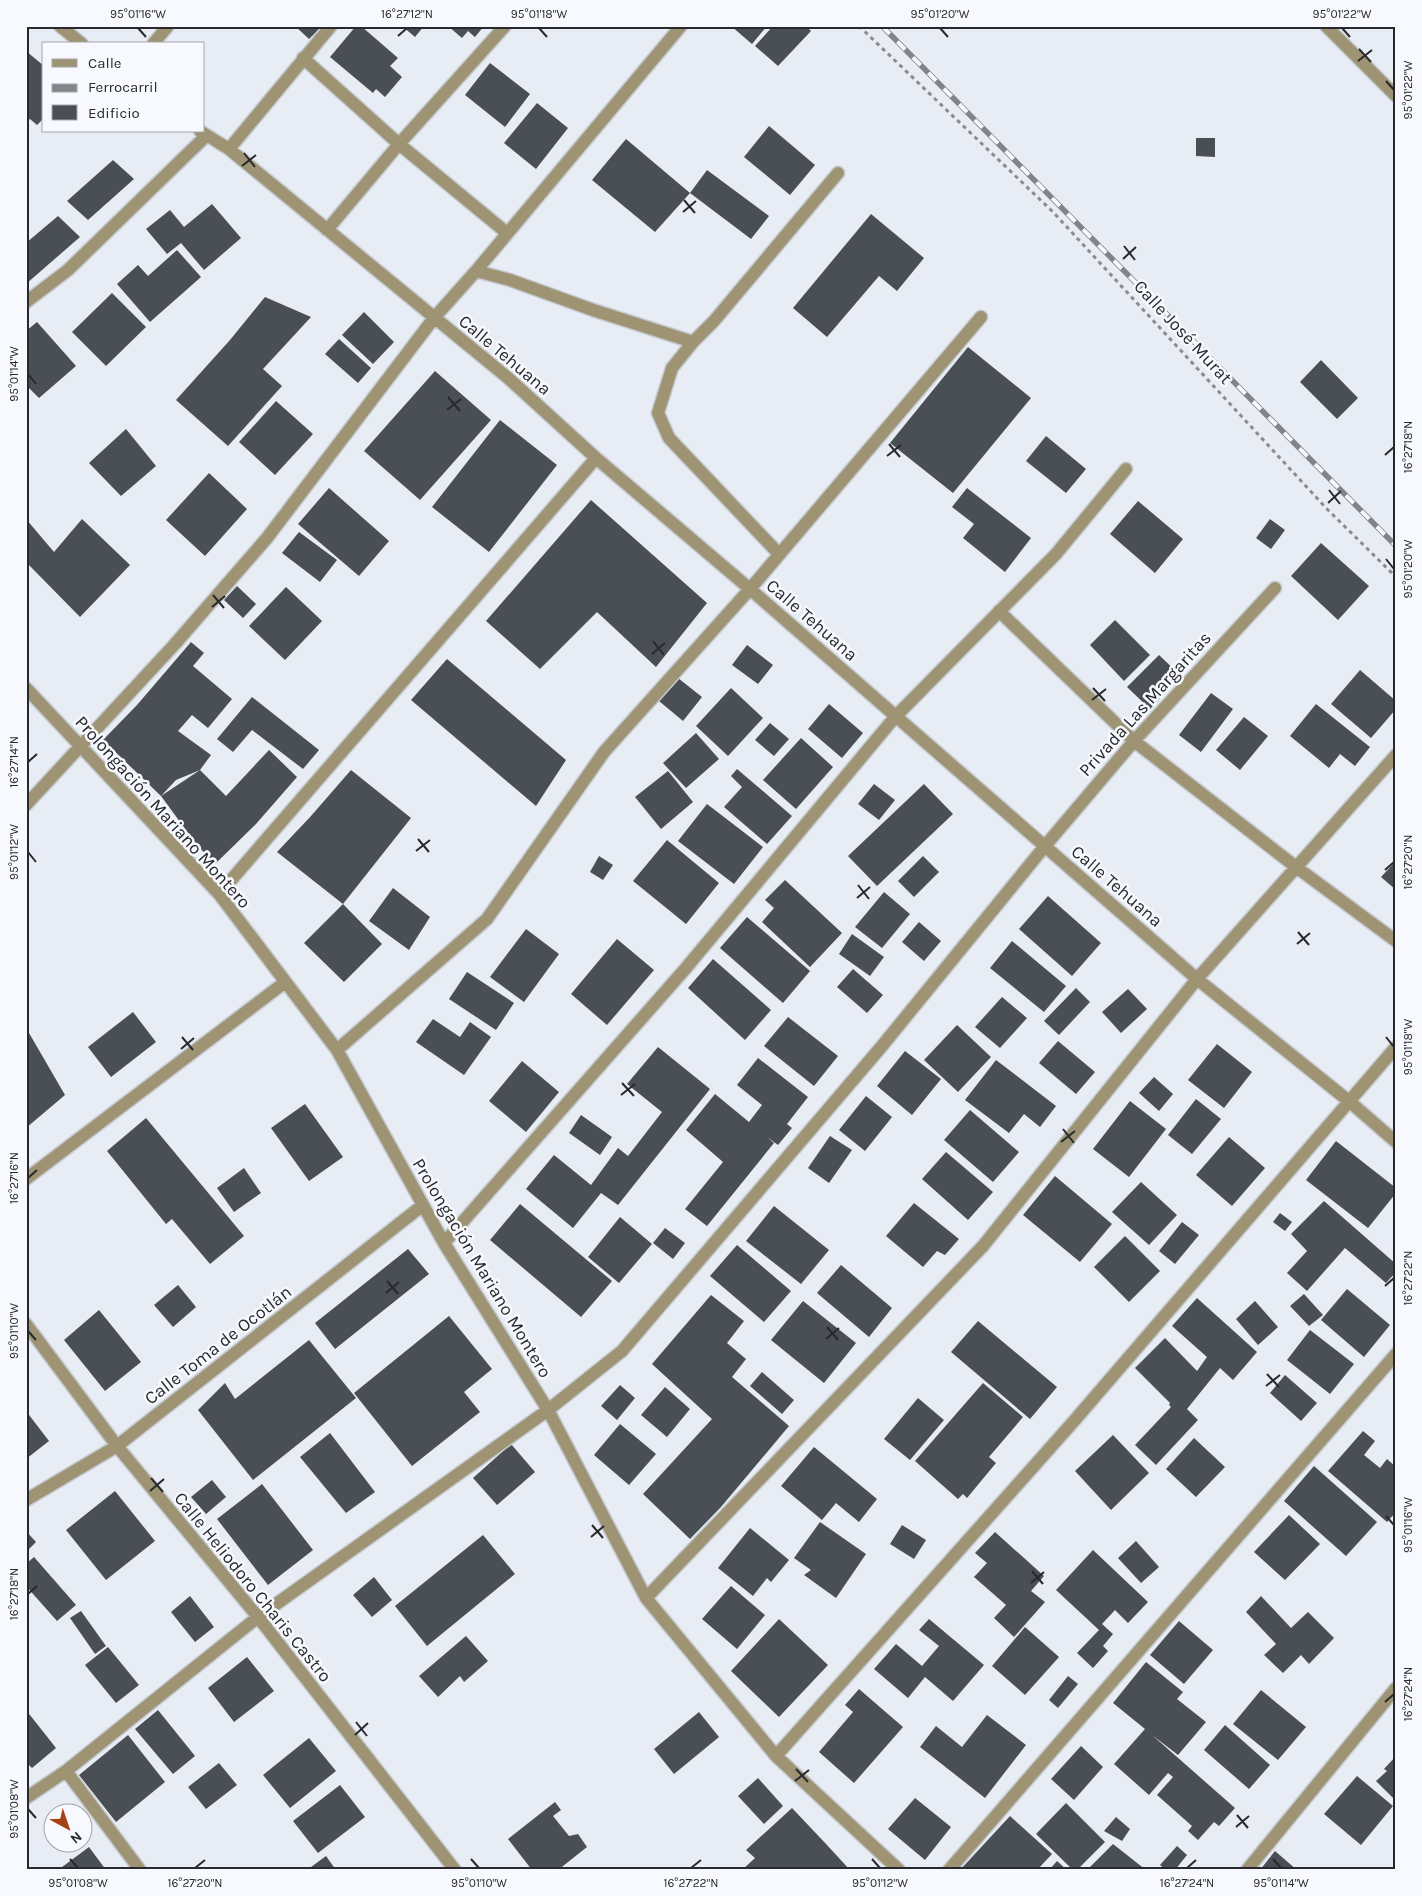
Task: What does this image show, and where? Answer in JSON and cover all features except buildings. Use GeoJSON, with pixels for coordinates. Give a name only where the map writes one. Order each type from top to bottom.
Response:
{"type":"FeatureCollection","features":[{"type":"Feature","properties":{"kind":"street"},"geometry":{"type":"LineString","coordinates":[[60,26],[80,42]]}},
{"type":"Feature","properties":{"kind":"street"},"geometry":{"type":"LineString","coordinates":[[155,42],[168,26]]}},
{"type":"Feature","properties":{"kind":"street"},"geometry":{"type":"LineString","coordinates":[[229,150],[331,26]]}},
{"type":"Feature","properties":{"kind":"street"},"geometry":{"type":"LineString","coordinates":[[327,230],[399,144],[505,26]]}},
{"type":"Feature","properties":{"kind":"street"},"geometry":{"type":"LineString","coordinates":[[26,805],[81,747],[267,538],[434,318],[476,271],[680,26]]}},
{"type":"Feature","properties":{"kind":"street"},"geometry":{"type":"LineString","coordinates":[[1326,26],[1396,96]]}},
{"type":"Feature","properties":{"kind":"street"},"geometry":{"type":"LineString","coordinates":[[303,58],[399,144],[506,233]]}},
{"type":"Feature","properties":{"kind":"street"},"geometry":{"type":"LineString","coordinates":[[26,302],[68,270],[203,134]]}},
{"type":"Feature","properties":{"kind":"street","name":"Calle Tehuana"},"geometry":{"type":"LineString","coordinates":[[203,134],[229,150],[507,377],[596,458],[750,589],[1197,979],[1350,1102],[1396,1142]]}},
{"type":"Feature","properties":{"kind":"street"},"geometry":{"type":"LineString","coordinates":[[779,554],[669,438],[658,412],[672,368],[693,342],[714,321],[838,173]]}},
{"type":"Feature","properties":{"kind":"street"},"geometry":{"type":"LineString","coordinates":[[476,271],[510,280],[593,310],[693,342]]}},
{"type":"Feature","properties":{"kind":"street"},"geometry":{"type":"LineString","coordinates":[[337,1050],[487,919],[604,752],[750,589],[981,317]]}},
{"type":"Feature","properties":{"kind":"street"},"geometry":{"type":"LineString","coordinates":[[219,894],[596,458]]}},
{"type":"Feature","properties":{"kind":"street"},"geometry":{"type":"LineString","coordinates":[[444,1243],[686,968],[895,717],[1056,554],[1126,469]]}},
{"type":"Feature","properties":{"kind":"street","name":"Privada Las Margaritas"},"geometry":{"type":"LineString","coordinates":[[26,1798],[66,1771],[258,1617],[548,1410],[622,1351],[882,1046],[1045,846],[1134,741],[1275,588]]}},
{"type":"Feature","properties":{"kind":"street"},"geometry":{"type":"LineString","coordinates":[[999,612],[1134,741],[1296,867],[1396,941]]}},
{"type":"Feature","properties":{"kind":"street","name":"Prolongación Mariano Montero"},"geometry":{"type":"LineString","coordinates":[[26,688],[219,894],[284,983],[337,1050],[444,1243],[548,1410],[646,1598],[776,1756],[899,1870]]}},
{"type":"Feature","properties":{"kind":"street"},"geometry":{"type":"LineString","coordinates":[[646,1598],[983,1246],[1197,979],[1396,755]]}},
{"type":"Feature","properties":{"kind":"street"},"geometry":{"type":"LineString","coordinates":[[26,1179],[284,983]]}},
{"type":"Feature","properties":{"kind":"street"},"geometry":{"type":"LineString","coordinates":[[776,1756],[1074,1421],[1396,1048]]}},
{"type":"Feature","properties":{"kind":"street","name":"Calle Toma de Ocotlán"},"geometry":{"type":"LineString","coordinates":[[26,1500],[117,1446],[422,1205]]}},
{"type":"Feature","properties":{"kind":"street","name":"Calle Heliodoro Charis Castro"},"geometry":{"type":"LineString","coordinates":[[26,1324],[117,1446],[258,1617],[455,1870]]}},
{"type":"Feature","properties":{"kind":"street"},"geometry":{"type":"LineString","coordinates":[[949,1870],[1396,1354]]}},
{"type":"Feature","properties":{"kind":"street"},"geometry":{"type":"LineString","coordinates":[[1248,1870],[1396,1688]]}},
{"type":"Feature","properties":{"kind":"street"},"geometry":{"type":"LineString","coordinates":[[66,1771],[140,1870]]}},
{"type":"Feature","properties":{"kind":"path","name":"Calle José Murat"},"geometry":{"type":"LineString","coordinates":[[859,26],[1053,212],[1327,509],[1396,577]]}},
{"type":"Feature","properties":{"kind":"railway"},"geometry":{"type":"LineString","coordinates":[[882,26],[1396,546]]}}]}
